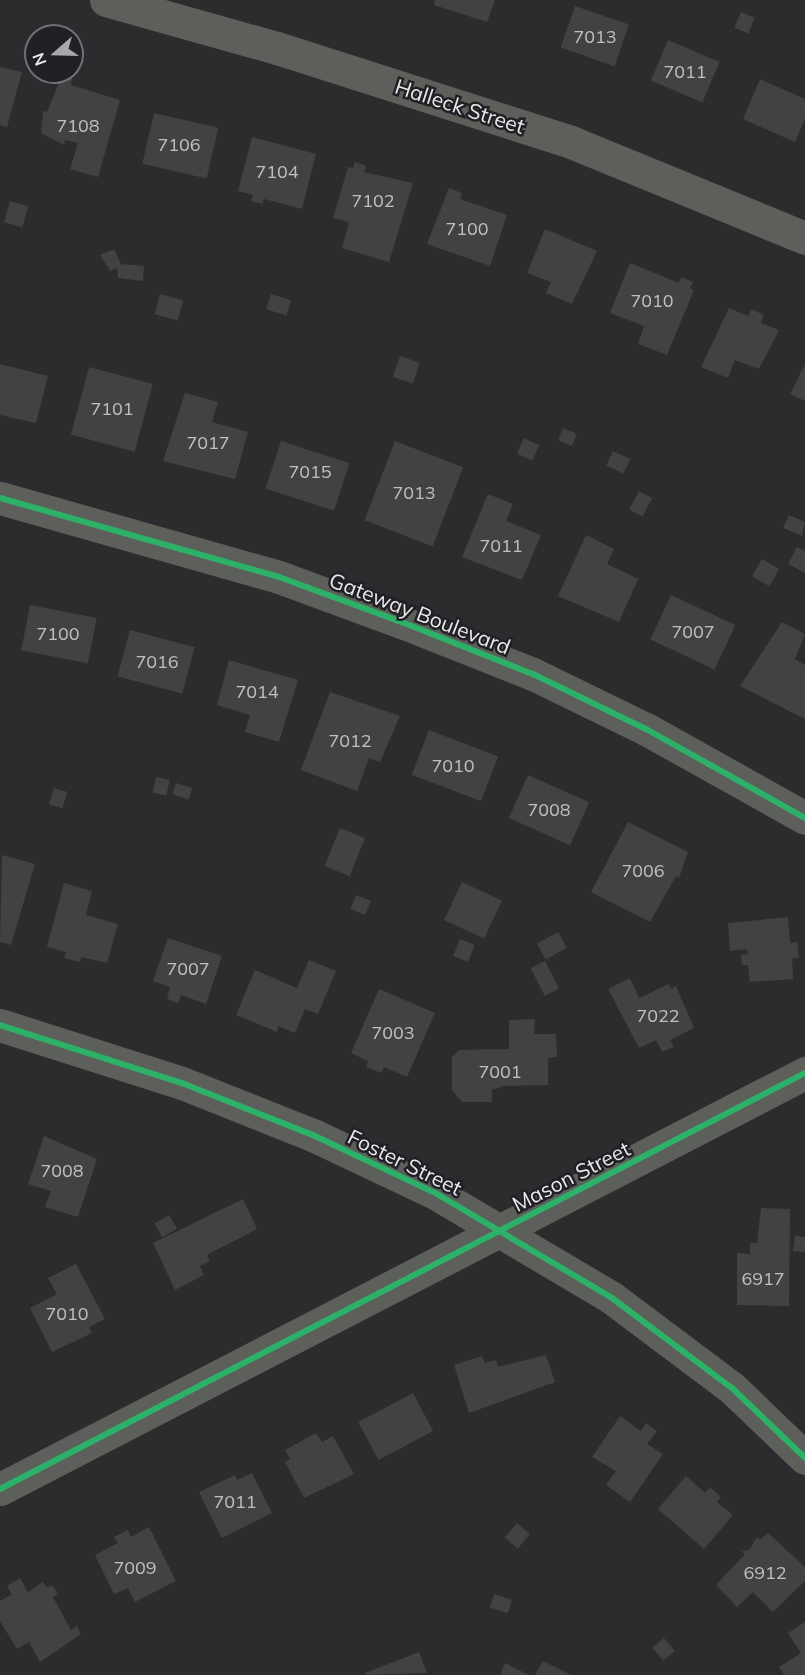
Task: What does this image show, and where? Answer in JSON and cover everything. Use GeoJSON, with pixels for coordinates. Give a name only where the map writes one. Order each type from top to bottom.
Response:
{"type":"FeatureCollection","features":[{"type":"Feature","properties":{"kind":"street","name":"Halleck Street"},"geometry":{"type":"LineString","coordinates":[[106,0],[277,48],[571,142],[805,238]]}},
{"type":"Feature","properties":{"kind":"street","name":"Gateway Boulevard"},"geometry":{"type":"LineString","coordinates":[[0,498],[279,577],[415,627],[533,674],[646,729],[805,818]]}},
{"type":"Feature","properties":{"kind":"street","name":"Foster Street"},"geometry":{"type":"LineString","coordinates":[[0,1025],[182,1083],[315,1136],[438,1194],[554,1259],[675,1344],[732,1388],[805,1458]]}},
{"type":"Feature","properties":{"kind":"street","name":"Mason Street"},"geometry":{"type":"LineString","coordinates":[[0,1489],[805,1073]]}},
{"type":"Feature","properties":{"kind":"building"},"geometry":{"type":"Polygon","coordinates":[[[435,0],[495,0],[487,22],[434,5],[435,0]]]}},
{"type":"Feature","properties":{"kind":"building"},"geometry":{"type":"Polygon","coordinates":[[[575,6],[629,25],[615,66],[561,48],[575,6]]]}},
{"type":"Feature","properties":{"kind":"building"},"geometry":{"type":"Polygon","coordinates":[[[741,12],[755,18],[748,34],[734,28],[741,12]]]}},
{"type":"Feature","properties":{"kind":"building"},"geometry":{"type":"Polygon","coordinates":[[[668,40],[720,62],[702,102],[651,81],[668,40]]]}},
{"type":"Feature","properties":{"kind":"building"},"geometry":{"type":"Polygon","coordinates":[[[0,67],[22,72],[7,127],[0,125],[0,67]]]}},
{"type":"Feature","properties":{"kind":"building"},"geometry":{"type":"Polygon","coordinates":[[[760,79],[805,99],[805,119],[795,142],[743,119],[760,79]]]}},
{"type":"Feature","properties":{"kind":"building"},"geometry":{"type":"Polygon","coordinates":[[[59,84],[71,84],[120,100],[98,177],[70,169],[78,143],[65,140],[64,145],[41,133],[43,111],[47,112],[59,84]]]}},
{"type":"Feature","properties":{"kind":"building"},"geometry":{"type":"Polygon","coordinates":[[[154,113],[218,128],[207,179],[142,164],[154,113]]]}},
{"type":"Feature","properties":{"kind":"building"},"geometry":{"type":"Polygon","coordinates":[[[252,137],[316,154],[302,209],[264,199],[262,204],[251,201],[253,195],[238,191],[252,137]]]}},
{"type":"Feature","properties":{"kind":"building"},"geometry":{"type":"Polygon","coordinates":[[[355,162],[366,166],[364,172],[413,183],[389,262],[342,248],[349,222],[333,218],[348,167],[353,168],[355,162]]]}},
{"type":"Feature","properties":{"kind":"building"},"geometry":{"type":"Polygon","coordinates":[[[449,188],[462,193],[460,199],[507,215],[490,266],[427,244],[449,188]]]}},
{"type":"Feature","properties":{"kind":"building"},"geometry":{"type":"Polygon","coordinates":[[[10,201],[28,206],[22,227],[4,222],[10,201]]]}},
{"type":"Feature","properties":{"kind":"building"},"geometry":{"type":"Polygon","coordinates":[[[545,229],[597,251],[572,304],[546,293],[551,282],[527,273],[545,229]]]}},
{"type":"Feature","properties":{"kind":"building"},"geometry":{"type":"Polygon","coordinates":[[[114,249],[121,264],[144,266],[143,281],[118,278],[117,268],[110,271],[100,255],[114,249]]]}},
{"type":"Feature","properties":{"kind":"building"},"geometry":{"type":"Polygon","coordinates":[[[630,263],[679,283],[681,277],[693,282],[690,288],[694,290],[667,355],[638,344],[644,326],[610,313],[630,263]]]}},
{"type":"Feature","properties":{"kind":"building"},"geometry":{"type":"Polygon","coordinates":[[[160,294],[183,300],[178,320],[155,314],[160,294]]]}},
{"type":"Feature","properties":{"kind":"building"},"geometry":{"type":"Polygon","coordinates":[[[271,294],[291,300],[286,315],[266,309],[271,294]]]}},
{"type":"Feature","properties":{"kind":"building"},"geometry":{"type":"Polygon","coordinates":[[[729,308],[748,316],[751,309],[764,315],[761,323],[779,330],[759,369],[735,360],[728,378],[701,367],[729,308]]]}},
{"type":"Feature","properties":{"kind":"building"},"geometry":{"type":"Polygon","coordinates":[[[400,356],[420,363],[413,384],[393,377],[400,356]]]}},
{"type":"Feature","properties":{"kind":"building"},"geometry":{"type":"Polygon","coordinates":[[[0,364],[48,376],[36,423],[0,415],[0,364]]]}},
{"type":"Feature","properties":{"kind":"building"},"geometry":{"type":"Polygon","coordinates":[[[805,364],[805,401],[790,394],[805,364]]]}},
{"type":"Feature","properties":{"kind":"building"},"geometry":{"type":"Polygon","coordinates":[[[89,367],[153,384],[135,452],[71,435],[89,367]]]}},
{"type":"Feature","properties":{"kind":"building"},"geometry":{"type":"Polygon","coordinates":[[[185,393],[218,402],[212,422],[248,432],[235,479],[163,461],[185,393]]]}},
{"type":"Feature","properties":{"kind":"building"},"geometry":{"type":"Polygon","coordinates":[[[563,428],[577,434],[572,446],[558,440],[563,428]]]}},
{"type":"Feature","properties":{"kind":"building"},"geometry":{"type":"Polygon","coordinates":[[[524,438],[539,445],[532,461],[517,453],[524,438]]]}},
{"type":"Feature","properties":{"kind":"building"},"geometry":{"type":"Polygon","coordinates":[[[281,441],[349,463],[334,511],[266,489],[281,441]]]}},
{"type":"Feature","properties":{"kind":"building"},"geometry":{"type":"Polygon","coordinates":[[[395,441],[463,467],[433,547],[365,520],[395,441]]]}},
{"type":"Feature","properties":{"kind":"building"},"geometry":{"type":"Polygon","coordinates":[[[613,451],[630,459],[623,474],[606,466],[613,451]]]}},
{"type":"Feature","properties":{"kind":"building"},"geometry":{"type":"Polygon","coordinates":[[[639,491],[652,498],[642,517],[629,510],[639,491]]]}},
{"type":"Feature","properties":{"kind":"building"},"geometry":{"type":"Polygon","coordinates":[[[488,494],[513,504],[506,521],[541,535],[522,580],[462,557],[488,494]]]}},
{"type":"Feature","properties":{"kind":"building"},"geometry":{"type":"Polygon","coordinates":[[[789,515],[805,522],[802,536],[783,528],[789,515]]]}},
{"type":"Feature","properties":{"kind":"building"},"geometry":{"type":"Polygon","coordinates":[[[586,535],[614,549],[607,564],[638,579],[619,622],[558,596],[586,535]]]}},
{"type":"Feature","properties":{"kind":"building"},"geometry":{"type":"Polygon","coordinates":[[[797,547],[805,551],[805,573],[788,564],[797,547]]]}},
{"type":"Feature","properties":{"kind":"building"},"geometry":{"type":"Polygon","coordinates":[[[762,559],[779,569],[769,586],[752,576],[762,559]]]}},
{"type":"Feature","properties":{"kind":"building"},"geometry":{"type":"Polygon","coordinates":[[[671,595],[735,625],[715,669],[650,639],[671,595]]]}},
{"type":"Feature","properties":{"kind":"building"},"geometry":{"type":"Polygon","coordinates":[[[30,605],[97,618],[88,663],[21,650],[30,605]]]}},
{"type":"Feature","properties":{"kind":"building"},"geometry":{"type":"Polygon","coordinates":[[[782,622],[805,634],[795,659],[805,665],[805,719],[740,686],[782,622]]]}},
{"type":"Feature","properties":{"kind":"building"},"geometry":{"type":"Polygon","coordinates":[[[130,630],[195,647],[182,694],[118,676],[130,630]]]}},
{"type":"Feature","properties":{"kind":"building"},"geometry":{"type":"Polygon","coordinates":[[[229,660],[298,680],[279,742],[245,732],[250,715],[217,705],[229,660]]]}},
{"type":"Feature","properties":{"kind":"building"},"geometry":{"type":"Polygon","coordinates":[[[330,692],[400,716],[380,762],[369,758],[357,791],[301,770],[330,692]]]}},
{"type":"Feature","properties":{"kind":"building"},"geometry":{"type":"Polygon","coordinates":[[[429,730],[498,757],[481,801],[412,775],[429,730]]]}},
{"type":"Feature","properties":{"kind":"building"},"geometry":{"type":"Polygon","coordinates":[[[528,775],[589,802],[570,845],[509,818],[528,775]]]}},
{"type":"Feature","properties":{"kind":"building"},"geometry":{"type":"Polygon","coordinates":[[[156,777],[170,780],[166,796],[153,793],[156,777]]]}},
{"type":"Feature","properties":{"kind":"building"},"geometry":{"type":"Polygon","coordinates":[[[176,783],[192,788],[189,799],[172,794],[176,783]]]}},
{"type":"Feature","properties":{"kind":"building"},"geometry":{"type":"Polygon","coordinates":[[[54,788],[67,792],[62,808],[49,804],[54,788]]]}},
{"type":"Feature","properties":{"kind":"building"},"geometry":{"type":"Polygon","coordinates":[[[628,822],[688,852],[679,878],[676,876],[650,922],[591,892],[628,822]]]}},
{"type":"Feature","properties":{"kind":"building"},"geometry":{"type":"Polygon","coordinates":[[[340,828],[365,838],[350,876],[325,866],[340,828]]]}},
{"type":"Feature","properties":{"kind":"building"},"geometry":{"type":"Polygon","coordinates":[[[2,855],[35,864],[11,945],[0,942],[2,855]]]}},
{"type":"Feature","properties":{"kind":"building"},"geometry":{"type":"Polygon","coordinates":[[[462,882],[502,901],[484,939],[444,920],[462,882]]]}},
{"type":"Feature","properties":{"kind":"building"},"geometry":{"type":"Polygon","coordinates":[[[64,883],[92,891],[86,915],[118,924],[107,963],[81,957],[80,962],[64,958],[66,952],[47,947],[64,883]]]}},
{"type":"Feature","properties":{"kind":"building"},"geometry":{"type":"Polygon","coordinates":[[[356,895],[371,901],[365,915],[350,909],[356,895]]]}},
{"type":"Feature","properties":{"kind":"building"},"geometry":{"type":"Polygon","coordinates":[[[788,917],[790,943],[797,942],[799,958],[792,958],[793,979],[750,982],[748,965],[742,965],[741,955],[748,954],[747,949],[730,951],[728,923],[788,917]]]}},
{"type":"Feature","properties":{"kind":"building"},"geometry":{"type":"Polygon","coordinates":[[[558,932],[567,948],[546,959],[537,944],[558,932]]]}},
{"type":"Feature","properties":{"kind":"building"},"geometry":{"type":"Polygon","coordinates":[[[168,938],[222,956],[206,1004],[181,995],[178,1003],[167,999],[170,987],[153,981],[168,938]]]}},
{"type":"Feature","properties":{"kind":"building"},"geometry":{"type":"Polygon","coordinates":[[[460,939],[475,945],[468,962],[453,956],[460,939]]]}},
{"type":"Feature","properties":{"kind":"building"},"geometry":{"type":"Polygon","coordinates":[[[309,960],[336,971],[318,1014],[305,1009],[295,1033],[278,1026],[277,1032],[236,1015],[255,970],[297,988],[309,960]]]}},
{"type":"Feature","properties":{"kind":"building"},"geometry":{"type":"Polygon","coordinates":[[[545,961],[559,989],[545,996],[531,968],[545,961]]]}},
{"type":"Feature","properties":{"kind":"building"},"geometry":{"type":"Polygon","coordinates":[[[630,978],[639,998],[669,984],[671,989],[676,986],[694,1028],[670,1040],[674,1047],[662,1052],[656,1040],[639,1048],[608,989],[630,978]]]}},
{"type":"Feature","properties":{"kind":"building"},"geometry":{"type":"Polygon","coordinates":[[[379,989],[435,1013],[407,1077],[384,1067],[381,1073],[366,1067],[368,1061],[351,1053],[379,989]]]}},
{"type":"Feature","properties":{"kind":"building"},"geometry":{"type":"Polygon","coordinates":[[[535,1019],[534,1034],[556,1034],[557,1057],[548,1058],[548,1085],[503,1086],[492,1090],[492,1102],[462,1102],[452,1090],[452,1057],[459,1050],[509,1049],[509,1020],[535,1019]]]}},
{"type":"Feature","properties":{"kind":"building"},"geometry":{"type":"Polygon","coordinates":[[[44,1136],[97,1159],[78,1217],[45,1207],[51,1191],[28,1184],[44,1136]]]}},
{"type":"Feature","properties":{"kind":"building"},"geometry":{"type":"Polygon","coordinates":[[[243,1199],[257,1229],[207,1255],[210,1261],[200,1266],[204,1275],[175,1290],[153,1243],[243,1199]]]}},
{"type":"Feature","properties":{"kind":"building"},"geometry":{"type":"Polygon","coordinates":[[[761,1208],[790,1209],[789,1306],[737,1305],[737,1253],[750,1254],[750,1243],[757,1243],[761,1208]]]}},
{"type":"Feature","properties":{"kind":"building"},"geometry":{"type":"Polygon","coordinates":[[[169,1215],[177,1229],[162,1237],[154,1224],[169,1215]]]}},
{"type":"Feature","properties":{"kind":"building"},"geometry":{"type":"Polygon","coordinates":[[[795,1236],[805,1237],[805,1252],[793,1251],[795,1236]]]}},
{"type":"Feature","properties":{"kind":"building"},"geometry":{"type":"Polygon","coordinates":[[[76,1264],[105,1319],[89,1327],[92,1333],[52,1352],[30,1308],[57,1294],[48,1278],[76,1264]]]}},
{"type":"Feature","properties":{"kind":"building"},"geometry":{"type":"Polygon","coordinates":[[[546,1355],[555,1382],[469,1413],[454,1365],[482,1356],[485,1363],[496,1360],[498,1367],[546,1355]]]}},
{"type":"Feature","properties":{"kind":"building"},"geometry":{"type":"Polygon","coordinates":[[[413,1393],[433,1431],[378,1460],[358,1422],[413,1393]]]}},
{"type":"Feature","properties":{"kind":"building"},"geometry":{"type":"Polygon","coordinates":[[[620,1416],[641,1431],[646,1423],[657,1431],[647,1444],[663,1454],[630,1502],[606,1485],[616,1471],[592,1457],[620,1416]]]}},
{"type":"Feature","properties":{"kind":"building"},"geometry":{"type":"Polygon","coordinates":[[[316,1433],[322,1442],[333,1436],[354,1474],[304,1498],[285,1462],[290,1459],[285,1450],[316,1433]]]}},
{"type":"Feature","properties":{"kind":"building"},"geometry":{"type":"Polygon","coordinates":[[[252,1473],[272,1513],[222,1538],[199,1492],[235,1475],[237,1480],[252,1473]]]}},
{"type":"Feature","properties":{"kind":"building"},"geometry":{"type":"Polygon","coordinates":[[[686,1476],[705,1493],[710,1487],[721,1497],[717,1502],[733,1515],[704,1549],[658,1509],[686,1476]]]}},
{"type":"Feature","properties":{"kind":"building"},"geometry":{"type":"Polygon","coordinates":[[[517,1523],[530,1534],[518,1548],[505,1538],[517,1523]]]}},
{"type":"Feature","properties":{"kind":"building"},"geometry":{"type":"Polygon","coordinates":[[[149,1527],[176,1581],[135,1602],[128,1588],[114,1594],[95,1555],[118,1543],[114,1537],[128,1530],[131,1537],[149,1527]]]}},
{"type":"Feature","properties":{"kind":"building"},"geometry":{"type":"Polygon","coordinates":[[[768,1533],[805,1567],[805,1581],[773,1612],[753,1592],[737,1607],[716,1585],[745,1554],[742,1551],[749,1550],[757,1537],[760,1540],[768,1533]]]}},
{"type":"Feature","properties":{"kind":"building"},"geometry":{"type":"Polygon","coordinates":[[[20,1578],[28,1592],[43,1582],[47,1588],[52,1585],[58,1594],[53,1597],[71,1630],[77,1626],[81,1634],[40,1662],[29,1642],[17,1649],[0,1621],[0,1601],[12,1594],[7,1586],[20,1578]]]}},
{"type":"Feature","properties":{"kind":"building"},"geometry":{"type":"Polygon","coordinates":[[[494,1594],[512,1600],[508,1613],[490,1607],[494,1594]]]}},
{"type":"Feature","properties":{"kind":"building"},"geometry":{"type":"Polygon","coordinates":[[[805,1622],[805,1675],[784,1675],[779,1667],[801,1653],[788,1633],[805,1622]]]}},
{"type":"Feature","properties":{"kind":"building"},"geometry":{"type":"Polygon","coordinates":[[[664,1638],[675,1651],[663,1661],[653,1648],[664,1638]]]}},
{"type":"Feature","properties":{"kind":"building"},"geometry":{"type":"Polygon","coordinates":[[[419,1652],[427,1673],[366,1675],[365,1673],[419,1652]]]}},
{"type":"Feature","properties":{"kind":"building"},"geometry":{"type":"Polygon","coordinates":[[[543,1661],[571,1675],[535,1675],[543,1661]]]}},
{"type":"Feature","properties":{"kind":"building"},"geometry":{"type":"Polygon","coordinates":[[[505,1663],[529,1675],[500,1675],[505,1663]]]}},
{"type":"Feature","properties":{"kind":"cycle path"},"geometry":{"type":"LineString","coordinates":[[0,498],[279,577],[533,674],[646,729],[805,818]]}},
{"type":"Feature","properties":{"kind":"cycle path"},"geometry":{"type":"LineString","coordinates":[[0,1025],[182,1083],[315,1136],[437,1194],[612,1298],[732,1388],[805,1458]]}},
{"type":"Feature","properties":{"kind":"cycle path"},"geometry":{"type":"LineString","coordinates":[[0,1489],[805,1073]]}}]}
